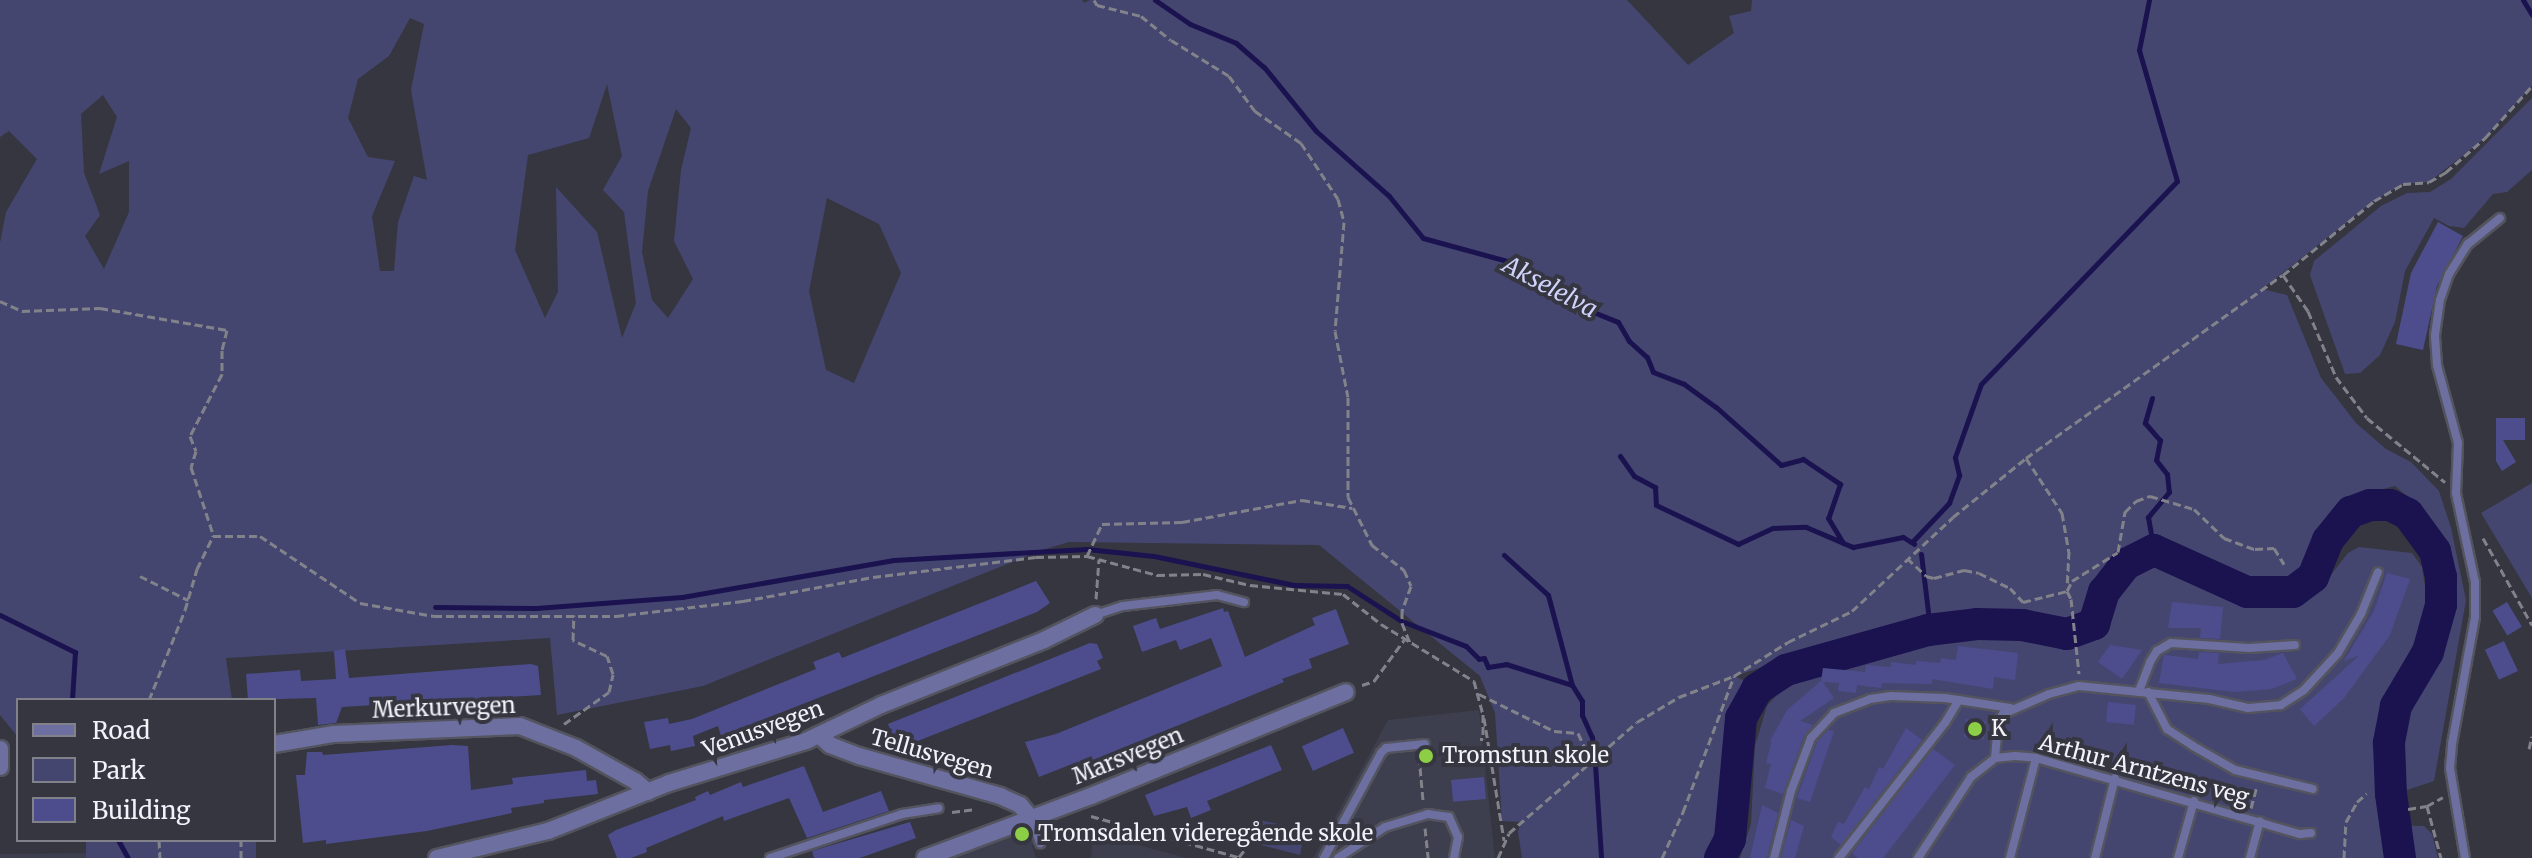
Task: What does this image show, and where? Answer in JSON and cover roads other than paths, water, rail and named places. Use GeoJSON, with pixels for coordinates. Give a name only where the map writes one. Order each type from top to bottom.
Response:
{"type":"FeatureCollection","features":[{"type":"Feature","properties":{"kind":"street","name":"Venusvegen"},"geometry":{"type":"LineString","coordinates":[[437,858],[548,831],[648,792],[819,735],[881,705],[1044,640],[1097,614]]}},
{"type":"Feature","properties":{"kind":"street","name":"Marsvegen"},"geometry":{"type":"LineString","coordinates":[[925,858],[1061,807],[1346,692]]}},
{"type":"Feature","properties":{"kind":"street","name":"Merkurvegen"},"geometry":{"type":"LineString","coordinates":[[276,744],[334,734],[476,725],[520,726],[548,735],[635,781],[648,792]]}},
{"type":"Feature","properties":{"kind":"street","name":"Tellusvegen"},"geometry":{"type":"LineString","coordinates":[[819,735],[842,751],[1000,796],[1020,805],[1031,818]]}},
{"type":"Feature","properties":{"kind":"street"},"geometry":{"type":"LineString","coordinates":[[0,749],[0,767]]}},
{"type":"Feature","properties":{"kind":"lane"},"geometry":{"type":"LineString","coordinates":[[2465,858],[2453,790],[2452,744],[2475,617],[2475,582],[2456,493],[2458,443],[2437,365],[2435,335],[2440,300],[2449,274],[2468,244],[2500,218]]}},
{"type":"Feature","properties":{"kind":"lane"},"geometry":{"type":"LineString","coordinates":[[1774,858],[1798,772],[1811,738],[1827,718],[1850,704],[1878,697],[1959,700],[2010,708],[2079,686],[2209,699],[2262,710],[2281,705],[2304,690],[2338,653],[2361,614],[2378,572]]}},
{"type":"Feature","properties":{"kind":"lane"},"geometry":{"type":"LineString","coordinates":[[1097,614],[1123,606],[1217,595],[1244,602]]}},
{"type":"Feature","properties":{"kind":"lane"},"geometry":{"type":"LineString","coordinates":[[2295,645],[2249,648],[2171,643],[2157,651],[2150,662],[2144,692],[2167,729],[2235,770],[2313,789]]}},
{"type":"Feature","properties":{"kind":"lane"},"geometry":{"type":"LineString","coordinates":[[1839,858],[1945,723],[1959,700]]}},
{"type":"Feature","properties":{"kind":"lane"},"geometry":{"type":"LineString","coordinates":[[1918,858],[1971,777],[1995,758],[1998,721],[2010,708]]}},
{"type":"Feature","properties":{"kind":"lane"},"geometry":{"type":"LineString","coordinates":[[1324,858],[1386,748],[1425,744]]}},
{"type":"Feature","properties":{"kind":"lane","name":"Arthur Arntzens veg"},"geometry":{"type":"LineString","coordinates":[[1995,758],[2036,758],[2115,778],[2300,834],[2311,833]]}},
{"type":"Feature","properties":{"kind":"lane"},"geometry":{"type":"LineString","coordinates":[[2010,858],[2036,758]]}},
{"type":"Feature","properties":{"kind":"lane"},"geometry":{"type":"LineString","coordinates":[[2095,858],[2115,778]]}},
{"type":"Feature","properties":{"kind":"lane"},"geometry":{"type":"LineString","coordinates":[[1367,779],[1376,784]]}},
{"type":"Feature","properties":{"kind":"lane"},"geometry":{"type":"LineString","coordinates":[[2178,858],[2194,801]]}},
{"type":"Feature","properties":{"kind":"lane"},"geometry":{"type":"LineString","coordinates":[[770,858],[902,814],[939,808]]}},
{"type":"Feature","properties":{"kind":"lane"},"geometry":{"type":"LineString","coordinates":[[1338,858],[1385,827],[1424,815],[1449,817],[1458,837],[1454,858]]}},
{"type":"Feature","properties":{"kind":"lane"},"geometry":{"type":"LineString","coordinates":[[1031,818],[1040,843]]}},
{"type":"Feature","properties":{"kind":"lane"},"geometry":{"type":"LineString","coordinates":[[2250,858],[2260,821]]}},
{"type":"Feature","properties":{"kind":"waterway","name":"Akselelva"},"geometry":{"type":"LineString","coordinates":[[1155,0],[1190,24],[1236,43],[1264,67],[1316,131],[1389,196],[1423,238],[1511,262],[1557,288],[1576,305],[1618,322],[1629,341],[1647,357],[1653,372],[1684,384],[1716,407],[1781,465],[1803,459],[1840,484],[1828,518],[1843,543],[1853,547],[1903,537],[1914,544]]}},
{"type":"Feature","properties":{"kind":"waterway"},"geometry":{"type":"LineString","coordinates":[[1912,542],[1949,503],[1959,475],[1955,457],[1981,384],[2177,181],[2139,50],[2149,0]]}},
{"type":"Feature","properties":{"kind":"waterway"},"geometry":{"type":"LineString","coordinates":[[2523,0],[2532,15]]}},
{"type":"Feature","properties":{"kind":"waterway"},"geometry":{"type":"LineString","coordinates":[[2152,398],[2145,423],[2160,440],[2156,460],[2167,474],[2169,492],[2148,517],[2154,550]]}},
{"type":"Feature","properties":{"kind":"waterway"},"geometry":{"type":"LineString","coordinates":[[1620,456],[1634,476],[1655,487],[1656,505],[1738,544],[1773,528],[1806,527],[1841,542]]}},
{"type":"Feature","properties":{"kind":"waterway"},"geometry":{"type":"LineString","coordinates":[[1720,858],[1730,839],[1741,718],[1757,689],[1786,670],[1928,630],[1977,624],[2022,625],[2067,634],[2094,624],[2104,592],[2126,564],[2154,550],[2247,592],[2293,592],[2313,577],[2328,540],[2351,512],[2370,505],[2390,505],[2408,514],[2435,551],[2441,577],[2441,605],[2428,652],[2396,706],[2389,743],[2391,794],[2400,858]]}},
{"type":"Feature","properties":{"kind":"waterway"},"geometry":{"type":"LineString","coordinates":[[435,607],[536,608],[682,597],[894,560],[1087,549],[1154,556],[1294,585],[1347,586],[1400,620]]}},
{"type":"Feature","properties":{"kind":"waterway","name":"Akselelva"},"geometry":{"type":"LineString","coordinates":[[1921,554],[1929,620],[1923,632]]}},
{"type":"Feature","properties":{"kind":"waterway"},"geometry":{"type":"LineString","coordinates":[[1504,555],[1548,595],[1572,685],[1582,701],[1582,715],[1592,737],[1601,858]]}},
{"type":"Feature","properties":{"kind":"waterway"},"geometry":{"type":"LineString","coordinates":[[0,615],[75,652],[72,698]]}},
{"type":"Feature","properties":{"kind":"waterway"},"geometry":{"type":"LineString","coordinates":[[1404,622],[1466,646],[1479,659],[1484,658],[1488,667],[1506,664],[1572,685]]}},
{"type":"Feature","properties":{"kind":"waterway"},"geometry":{"type":"LineString","coordinates":[[119,842],[128,858]]}},
{"type":"Feature","properties":{"kind":"place","name":"K"},"geometry":{"type":"Point","coordinates":[1975,729]}},
{"type":"Feature","properties":{"kind":"place","name":"Tromstun skole"},"geometry":{"type":"Point","coordinates":[1426,756]}},
{"type":"Feature","properties":{"kind":"place","name":"Tromsdalen videregående skole"},"geometry":{"type":"Point","coordinates":[1022,834]}}]}
